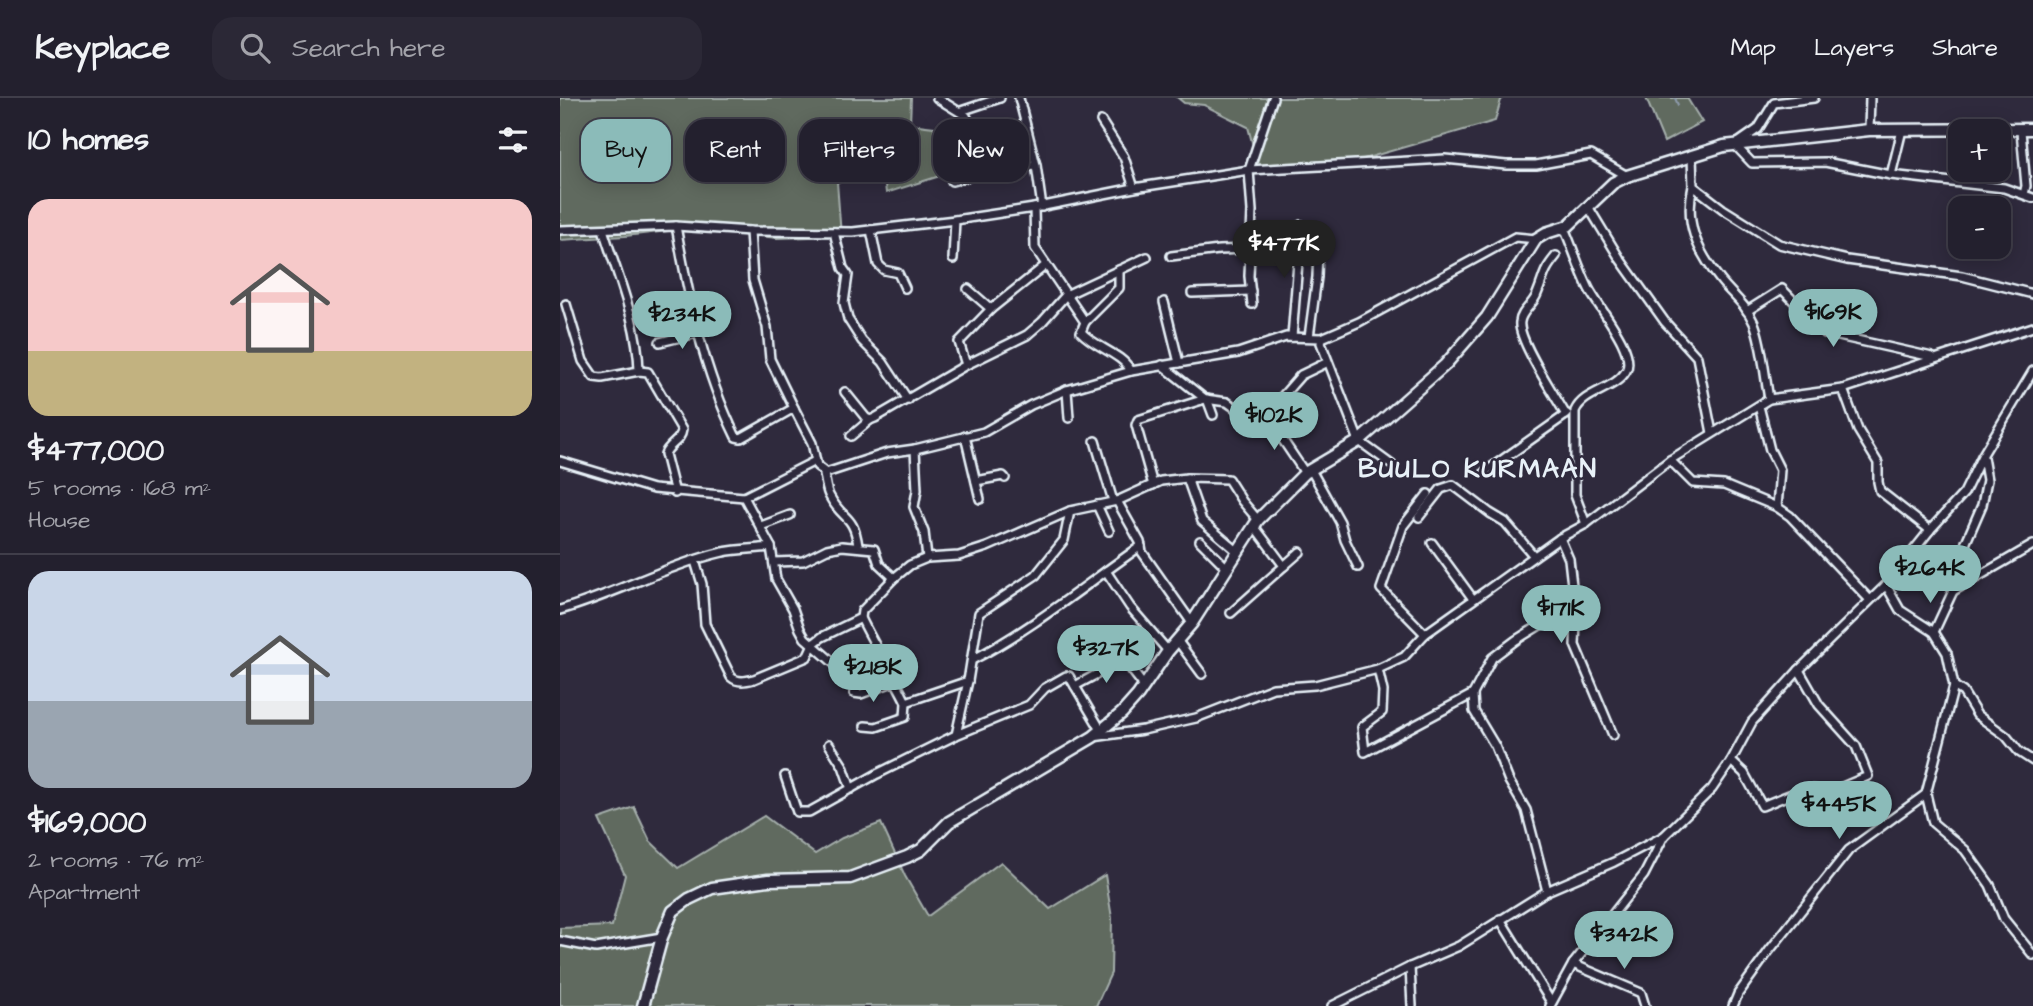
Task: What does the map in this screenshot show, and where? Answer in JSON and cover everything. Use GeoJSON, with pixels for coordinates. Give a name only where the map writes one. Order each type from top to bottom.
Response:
{"type":"FeatureCollection","features":[{"type":"Feature","properties":{"kind":"main road"},"geometry":{"type":"LineString","coordinates":[[643,1006],[662,937],[673,911],[689,899],[712,888],[768,880],[850,878],[907,857],[921,850],[949,822],[1097,733],[1122,713],[1192,623],[1256,523],[1308,472],[1359,441],[1445,365],[1473,336],[1536,239],[1564,228],[1606,190],[1627,176],[1709,150],[1735,145],[1868,130],[2033,129]]}},
{"type":"Feature","properties":{"kind":"street"},"geometry":{"type":"LineString","coordinates":[[937,98],[961,111],[966,119]]}},
{"type":"Feature","properties":{"kind":"street"},"geometry":{"type":"LineString","coordinates":[[961,111],[1000,98]]}},
{"type":"Feature","properties":{"kind":"street"},"geometry":{"type":"LineString","coordinates":[[1019,98],[1036,165],[1038,208],[1035,248],[1086,322]]}},
{"type":"Feature","properties":{"kind":"street"},"geometry":{"type":"LineString","coordinates":[[1252,304],[1249,170],[1273,98]]}},
{"type":"Feature","properties":{"kind":"street"},"geometry":{"type":"LineString","coordinates":[[1814,98],[1773,100],[1758,129],[1735,145],[1752,163],[1825,162],[1891,175],[2004,188],[2028,188]]}},
{"type":"Feature","properties":{"kind":"street"},"geometry":{"type":"LineString","coordinates":[[1868,130],[1870,98]]}},
{"type":"Feature","properties":{"kind":"street"},"geometry":{"type":"LineString","coordinates":[[1101,121],[1124,157],[1134,188]]}},
{"type":"Feature","properties":{"kind":"street"},"geometry":{"type":"LineString","coordinates":[[1891,175],[1902,130]]}},
{"type":"Feature","properties":{"kind":"street"},"geometry":{"type":"LineString","coordinates":[[2021,131],[2028,188],[2033,198]]}},
{"type":"Feature","properties":{"kind":"street"},"geometry":{"type":"LineString","coordinates":[[560,239],[564,230],[676,226],[750,231],[871,230],[1038,208],[1134,188],[1249,170],[1445,159],[1536,165],[1591,155],[1627,176]]}},
{"type":"Feature","properties":{"kind":"street"},"geometry":{"type":"LineString","coordinates":[[1692,156],[1693,186],[1688,204],[1695,243],[1722,282],[1736,295],[1755,326],[1769,399]]}},
{"type":"Feature","properties":{"kind":"street"},"geometry":{"type":"LineString","coordinates":[[1029,166],[1036,165]]}},
{"type":"Feature","properties":{"kind":"street"},"geometry":{"type":"LineString","coordinates":[[1693,186],[1723,209],[1779,244],[1847,260],[1962,276],[2033,294]]}},
{"type":"Feature","properties":{"kind":"street"},"geometry":{"type":"LineString","coordinates":[[1589,208],[1620,260],[1665,322],[1697,356],[1712,433]]}},
{"type":"Feature","properties":{"kind":"street"},"geometry":{"type":"LineString","coordinates":[[953,259],[952,236],[955,220]]}},
{"type":"Feature","properties":{"kind":"street"},"geometry":{"type":"LineString","coordinates":[[1292,337],[1301,225]]}},
{"type":"Feature","properties":{"kind":"street"},"geometry":{"type":"LineString","coordinates":[[676,226],[698,333],[716,393],[736,437],[741,438],[794,408]]}},
{"type":"Feature","properties":{"kind":"street"},"geometry":{"type":"LineString","coordinates":[[1485,472],[1575,411],[1583,401],[1618,380],[1626,371],[1628,361],[1624,348],[1589,288],[1564,228]]}},
{"type":"Feature","properties":{"kind":"street"},"geometry":{"type":"LineString","coordinates":[[603,229],[628,305],[639,371]]}},
{"type":"Feature","properties":{"kind":"street"},"geometry":{"type":"LineString","coordinates":[[871,230],[878,264],[884,270],[898,273],[905,288]]}},
{"type":"Feature","properties":{"kind":"street"},"geometry":{"type":"LineString","coordinates":[[750,231],[753,280],[767,327],[770,359],[812,443],[815,461],[826,473]]}},
{"type":"Feature","properties":{"kind":"street"},"geometry":{"type":"LineString","coordinates":[[834,232],[848,275],[844,303],[848,319],[862,341],[883,362],[908,400]]}},
{"type":"Feature","properties":{"kind":"street"},"geometry":{"type":"LineString","coordinates":[[826,473],[887,453],[984,432],[1031,405],[1067,390],[1131,371],[1238,353],[1292,337],[1322,338],[1359,322],[1515,237],[1536,239]]}},
{"type":"Feature","properties":{"kind":"street"},"geometry":{"type":"LineString","coordinates":[[1309,337],[1318,247]]}},
{"type":"Feature","properties":{"kind":"street"},"geometry":{"type":"LineString","coordinates":[[1171,256],[1249,249]]}},
{"type":"Feature","properties":{"kind":"street"},"geometry":{"type":"LineString","coordinates":[[1556,256],[1542,275],[1538,293],[1520,319],[1519,326],[1530,353],[1566,415]]}},
{"type":"Feature","properties":{"kind":"street"},"geometry":{"type":"LineString","coordinates":[[850,436],[870,420],[966,365],[1027,335],[1066,295],[1147,257]]}},
{"type":"Feature","properties":{"kind":"street"},"geometry":{"type":"LineString","coordinates":[[966,365],[959,342],[991,309],[1046,265]]}},
{"type":"Feature","properties":{"kind":"street"},"geometry":{"type":"LineString","coordinates":[[1119,270],[1119,288],[1082,328],[1083,334],[1097,346],[1126,362],[1131,371]]}},
{"type":"Feature","properties":{"kind":"street"},"geometry":{"type":"LineString","coordinates":[[968,289],[991,309]]}},
{"type":"Feature","properties":{"kind":"street"},"geometry":{"type":"LineString","coordinates":[[1747,311],[1782,289],[1825,333],[1933,358]]}},
{"type":"Feature","properties":{"kind":"street"},"geometry":{"type":"LineString","coordinates":[[1192,293],[1251,291]]}},
{"type":"Feature","properties":{"kind":"street"},"geometry":{"type":"LineString","coordinates":[[1164,302],[1179,363]]}},
{"type":"Feature","properties":{"kind":"street"},"geometry":{"type":"LineString","coordinates":[[566,304],[583,361],[594,377],[649,372],[682,430],[680,438],[667,448],[665,454],[676,493]]}},
{"type":"Feature","properties":{"kind":"street"},"geometry":{"type":"LineString","coordinates":[[785,776],[800,814],[822,806],[956,735],[1029,705],[1045,688],[1064,676],[1069,676],[1076,686],[1097,733],[1143,730],[1196,718],[1273,688],[1315,685],[1378,669],[1404,657],[1425,634],[1560,538],[1586,524],[1670,460],[1769,399],[1843,388],[2033,327]]}},
{"type":"Feature","properties":{"kind":"street"},"geometry":{"type":"LineString","coordinates":[[660,342],[698,333]]}},
{"type":"Feature","properties":{"kind":"street"},"geometry":{"type":"LineString","coordinates":[[1322,338],[1321,343],[1359,441],[1392,465]]}},
{"type":"Feature","properties":{"kind":"street"},"geometry":{"type":"LineString","coordinates":[[1153,485],[1136,425],[1138,420],[1205,399],[1227,401],[1251,419],[1266,415],[1301,375],[1328,362]]}},
{"type":"Feature","properties":{"kind":"street"},"geometry":{"type":"LineString","coordinates":[[1162,365],[1205,399],[1213,415]]}},
{"type":"Feature","properties":{"kind":"street"},"geometry":{"type":"LineString","coordinates":[[1332,1006],[1459,946],[1547,891],[1614,862],[1664,836],[1712,789],[1752,722],[1799,670],[1886,584],[1964,493],[1982,456],[2033,371]]}},
{"type":"Feature","properties":{"kind":"street"},"geometry":{"type":"LineString","coordinates":[[1843,388],[1858,430],[1878,463],[1880,491],[1930,530]]}},
{"type":"Feature","properties":{"kind":"street"},"geometry":{"type":"LineString","coordinates":[[1067,390],[1069,418]]}},
{"type":"Feature","properties":{"kind":"street"},"geometry":{"type":"LineString","coordinates":[[845,392],[870,420]]}},
{"type":"Feature","properties":{"kind":"street"},"geometry":{"type":"LineString","coordinates":[[1759,406],[1770,450],[1780,470],[1777,507]]}},
{"type":"Feature","properties":{"kind":"street"},"geometry":{"type":"LineString","coordinates":[[1575,411],[1575,495],[1586,524]]}},
{"type":"Feature","properties":{"kind":"street"},"geometry":{"type":"LineString","coordinates":[[1266,415],[1308,472],[1340,522],[1345,540],[1359,567]]}},
{"type":"Feature","properties":{"kind":"street"},"geometry":{"type":"LineString","coordinates":[[965,436],[980,499]]}},
{"type":"Feature","properties":{"kind":"street"},"geometry":{"type":"LineString","coordinates":[[1095,441],[1115,501],[1142,552],[1192,623]]}},
{"type":"Feature","properties":{"kind":"street"},"geometry":{"type":"LineString","coordinates":[[915,449],[915,507],[924,532],[927,558]]}},
{"type":"Feature","properties":{"kind":"street"},"geometry":{"type":"LineString","coordinates":[[1934,632],[1953,591],[1966,542],[1982,505],[1987,480],[1982,456]]}},
{"type":"Feature","properties":{"kind":"street"},"geometry":{"type":"LineString","coordinates":[[1670,460],[1693,483],[1724,485],[1777,507],[1790,516],[1869,599]]}},
{"type":"Feature","properties":{"kind":"street"},"geometry":{"type":"LineString","coordinates":[[560,461],[653,489],[744,497],[815,461]]}},
{"type":"Feature","properties":{"kind":"street"},"geometry":{"type":"LineString","coordinates":[[826,473],[824,475],[827,492],[831,501],[852,522],[858,547]]}},
{"type":"Feature","properties":{"kind":"street"},"geometry":{"type":"LineString","coordinates":[[976,481],[1003,475],[1005,478]]}},
{"type":"Feature","properties":{"kind":"street"},"geometry":{"type":"LineString","coordinates":[[1187,478],[1202,521],[1237,551]]}},
{"type":"Feature","properties":{"kind":"street"},"geometry":{"type":"LineString","coordinates":[[865,726],[873,728],[905,717],[906,702],[878,654],[861,618],[862,611],[894,578],[910,565],[927,558],[959,556],[1070,511],[1115,501],[1161,481],[1187,478],[1228,480],[1284,566]]}},
{"type":"Feature","properties":{"kind":"street"},"geometry":{"type":"LineString","coordinates":[[1419,517],[1441,489],[1453,485],[1505,522],[1534,556]]}},
{"type":"Feature","properties":{"kind":"street"},"geometry":{"type":"LineString","coordinates":[[1425,634],[1381,589],[1403,526],[1428,494]]}},
{"type":"Feature","properties":{"kind":"street"},"geometry":{"type":"LineString","coordinates":[[744,497],[771,547],[780,590],[791,604],[805,638],[836,665],[864,655],[878,654]]}},
{"type":"Feature","properties":{"kind":"street"},"geometry":{"type":"LineString","coordinates":[[1097,505],[1109,531]]}},
{"type":"Feature","properties":{"kind":"street"},"geometry":{"type":"LineString","coordinates":[[956,735],[979,612],[1037,575],[1064,540],[1070,511]]}},
{"type":"Feature","properties":{"kind":"street"},"geometry":{"type":"LineString","coordinates":[[761,526],[790,514]]}},
{"type":"Feature","properties":{"kind":"street"},"geometry":{"type":"LineString","coordinates":[[1560,538],[1569,559],[1576,621],[1575,645],[1614,735]]}},
{"type":"Feature","properties":{"kind":"street"},"geometry":{"type":"LineString","coordinates":[[1200,541],[1227,568]]}},
{"type":"Feature","properties":{"kind":"street"},"geometry":{"type":"LineString","coordinates":[[1432,543],[1473,599]]}},
{"type":"Feature","properties":{"kind":"street"},"geometry":{"type":"LineString","coordinates":[[1953,591],[2033,545]]}},
{"type":"Feature","properties":{"kind":"street"},"geometry":{"type":"LineString","coordinates":[[972,660],[1036,624],[1141,546]]}},
{"type":"Feature","properties":{"kind":"street"},"geometry":{"type":"LineString","coordinates":[[560,610],[724,552],[771,547]]}},
{"type":"Feature","properties":{"kind":"street"},"geometry":{"type":"LineString","coordinates":[[774,562],[803,561],[827,549],[874,549],[879,564],[894,578]]}},
{"type":"Feature","properties":{"kind":"street"},"geometry":{"type":"LineString","coordinates":[[1231,613],[1300,552]]}},
{"type":"Feature","properties":{"kind":"street"},"geometry":{"type":"LineString","coordinates":[[695,561],[702,584],[705,624],[731,677],[735,680],[754,679],[807,657],[813,644],[822,637],[861,618]]}},
{"type":"Feature","properties":{"kind":"street"},"geometry":{"type":"LineString","coordinates":[[1106,571],[1130,607],[1168,651]]}},
{"type":"Feature","properties":{"kind":"street"},"geometry":{"type":"LineString","coordinates":[[1886,584],[1900,610],[1934,632],[1947,653],[1954,686],[1926,794],[1933,823],[1965,850],[1990,885],[2004,919],[2033,955]]}},
{"type":"Feature","properties":{"kind":"street"},"geometry":{"type":"LineString","coordinates":[[1547,891],[1526,810],[1509,781],[1495,746],[1474,711],[1473,694],[1492,658],[1516,640],[1550,619],[1576,621]]}},
{"type":"Feature","properties":{"kind":"street"},"geometry":{"type":"LineString","coordinates":[[1177,640],[1202,674]]}},
{"type":"Feature","properties":{"kind":"street"},"geometry":{"type":"LineString","coordinates":[[1110,642],[1144,686]]}},
{"type":"Feature","properties":{"kind":"street"},"geometry":{"type":"LineString","coordinates":[[1076,686],[1123,660]]}},
{"type":"Feature","properties":{"kind":"street"},"geometry":{"type":"LineString","coordinates":[[1378,669],[1383,691],[1382,712],[1362,727],[1365,752],[1473,694]]}},
{"type":"Feature","properties":{"kind":"street"},"geometry":{"type":"LineString","coordinates":[[1731,761],[1744,773],[1762,806],[1804,789],[1833,791],[1868,776],[1856,746],[1819,705],[1799,670]]}},
{"type":"Feature","properties":{"kind":"street"},"geometry":{"type":"LineString","coordinates":[[854,693],[861,694],[896,681]]}},
{"type":"Feature","properties":{"kind":"street"},"geometry":{"type":"LineString","coordinates":[[906,702],[968,681]]}},
{"type":"Feature","properties":{"kind":"street"},"geometry":{"type":"LineString","coordinates":[[1954,686],[1963,692],[1977,715],[2006,736],[2019,752],[2033,761]]}},
{"type":"Feature","properties":{"kind":"street"},"geometry":{"type":"LineString","coordinates":[[829,744],[844,766],[851,789]]}},
{"type":"Feature","properties":{"kind":"street"},"geometry":{"type":"LineString","coordinates":[[1733,1006],[1738,994],[1769,951],[1849,850],[1926,794]]}},
{"type":"Feature","properties":{"kind":"street"},"geometry":{"type":"LineString","coordinates":[[1551,1004],[1573,964],[1644,875],[1664,836]]}},
{"type":"Feature","properties":{"kind":"street"},"geometry":{"type":"LineString","coordinates":[[1500,919],[1551,1004]]}},
{"type":"Feature","properties":{"kind":"street"},"geometry":{"type":"LineString","coordinates":[[560,941],[596,948],[662,937]]}},
{"type":"Feature","properties":{"kind":"street"},"geometry":{"type":"LineString","coordinates":[[1573,964],[1641,993],[1645,1006]]}},
{"type":"Feature","properties":{"kind":"street"},"geometry":{"type":"LineString","coordinates":[[1410,967],[1412,1006]]}},
{"type":"Feature","properties":{"kind":"green space"},"geometry":{"type":"Polygon","coordinates":[[[560,98],[911,98],[910,119],[799,119],[799,182],[837,182],[841,236],[777,238],[694,228],[560,240],[560,98]]]}},
{"type":"Feature","properties":{"kind":"green space"},"geometry":{"type":"Polygon","coordinates":[[[1178,98],[1504,98],[1495,121],[1339,166],[1258,165],[1248,127],[1204,105],[1184,103],[1178,98]]]}},
{"type":"Feature","properties":{"kind":"green space"},"geometry":{"type":"Polygon","coordinates":[[[1646,98],[1687,98],[1702,122],[1664,142],[1646,98]]]}},
{"type":"Feature","properties":{"kind":"green space"},"geometry":{"type":"Polygon","coordinates":[[[919,125],[933,127],[933,178],[886,193],[885,182],[919,182],[919,125]]]}},
{"type":"Feature","properties":{"kind":"green space"},"geometry":{"type":"Polygon","coordinates":[[[634,807],[650,841],[678,868],[764,816],[815,854],[842,838],[881,823],[905,876],[928,916],[1001,862],[1050,909],[1105,875],[1112,918],[1111,973],[1096,1006],[560,1006],[560,928],[612,926],[625,875],[599,819],[634,807]]]}},
{"type":"Feature","properties":{"kind":"waterway"},"geometry":{"type":"LineString","coordinates":[[1675,98],[1678,105]]}},
{"type":"Feature","properties":{"kind":"district","name":"BUULO KURMAAN"},"geometry":{"type":"Point","coordinates":[1478,468]}}]}
